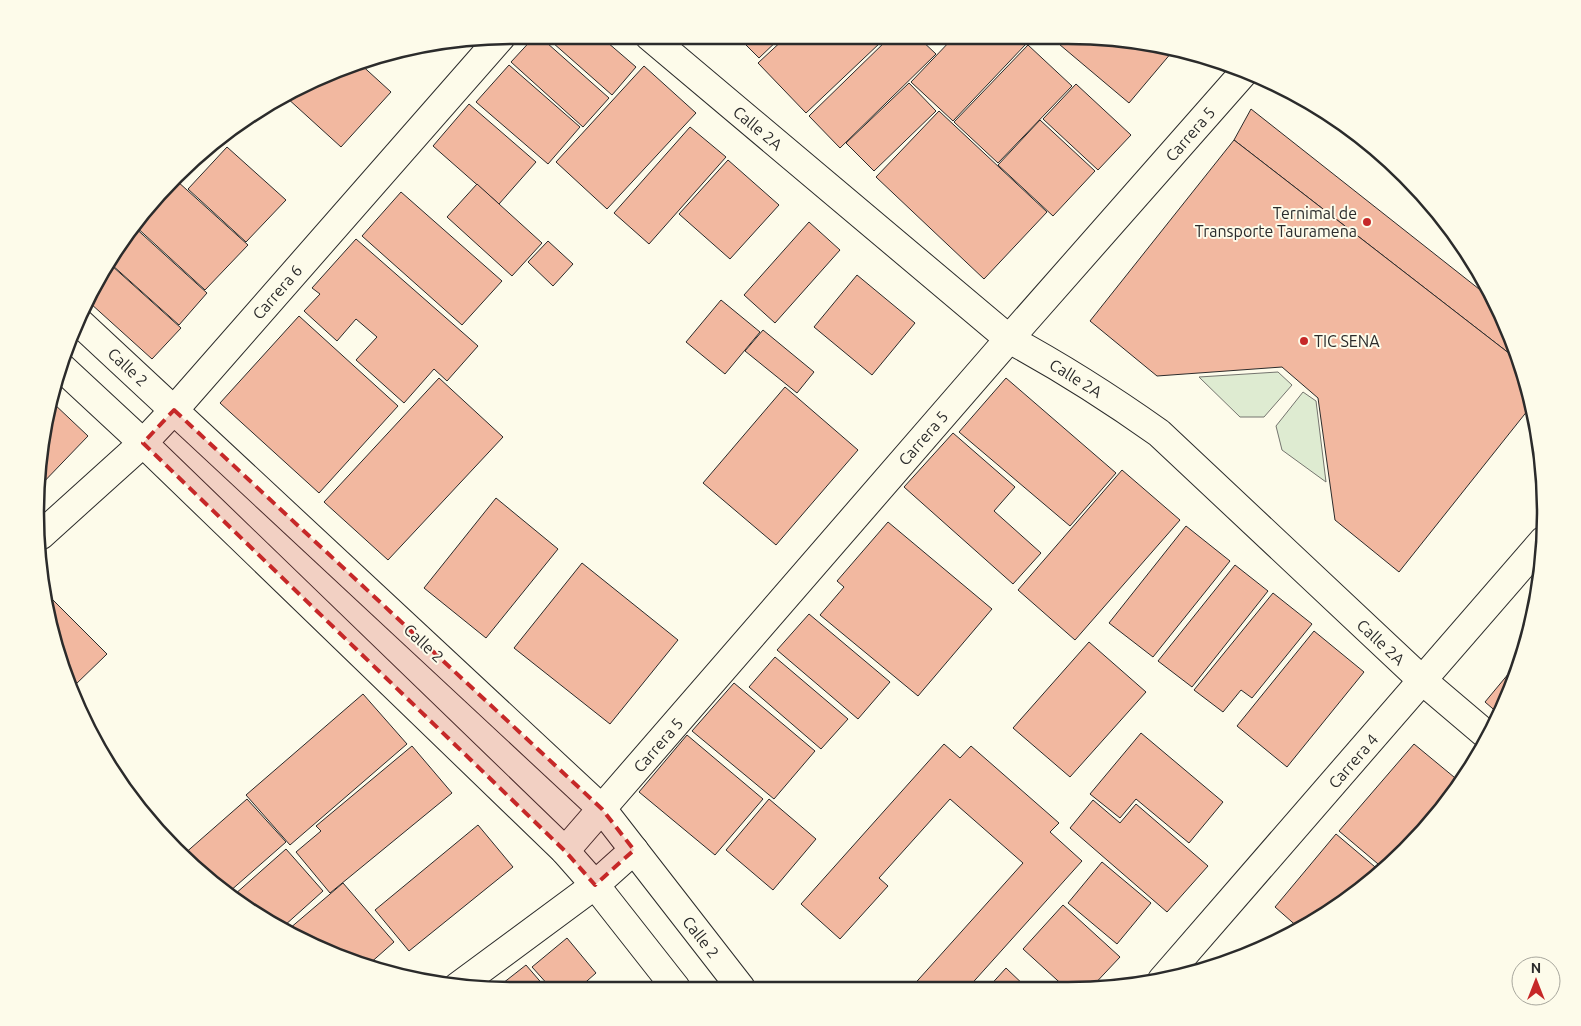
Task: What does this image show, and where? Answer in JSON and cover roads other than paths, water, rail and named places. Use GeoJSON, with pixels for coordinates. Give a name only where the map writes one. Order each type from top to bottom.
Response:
{"type":"FeatureCollection","features":[{"type":"Feature","properties":{"kind":"street","name":"Calle 2A"},"geometry":{"type":"LineString","coordinates":[[659,44],[1009,339],[1049,360],[1159,433],[1422,681],[1483,732]]}},
{"type":"Feature","properties":{"kind":"street","name":"Carrera 6"},"geometry":{"type":"LineString","coordinates":[[45,532],[143,443],[174,410],[494,45]]}},
{"type":"Feature","properties":{"kind":"street","name":"Carrera 5"},"geometry":{"type":"LineString","coordinates":[[566,851],[1009,339],[1240,76]]}},
{"type":"Feature","properties":{"kind":"street","name":"Calle 2"},"geometry":{"type":"LineString","coordinates":[[83,325],[602,809],[736,982]]}},
{"type":"Feature","properties":{"kind":"street"},"geometry":{"type":"LineString","coordinates":[[66,372],[143,443],[566,851],[671,982]]}},
{"type":"Feature","properties":{"kind":"street","name":"Carrera 4"},"geometry":{"type":"LineString","coordinates":[[1170,971],[1535,550]]}},
{"type":"Feature","properties":{"kind":"street"},"geometry":{"type":"LineString","coordinates":[[467,980],[595,885],[634,850]]}},
{"type":"Feature","properties":{"kind":"place","name":"Ternimal de Transporte Tauramena"},"geometry":{"type":"Point","coordinates":[1367,222]}},
{"type":"Feature","properties":{"kind":"place","name":"TIC SENA"},"geometry":{"type":"Point","coordinates":[1304,341]}}]}
